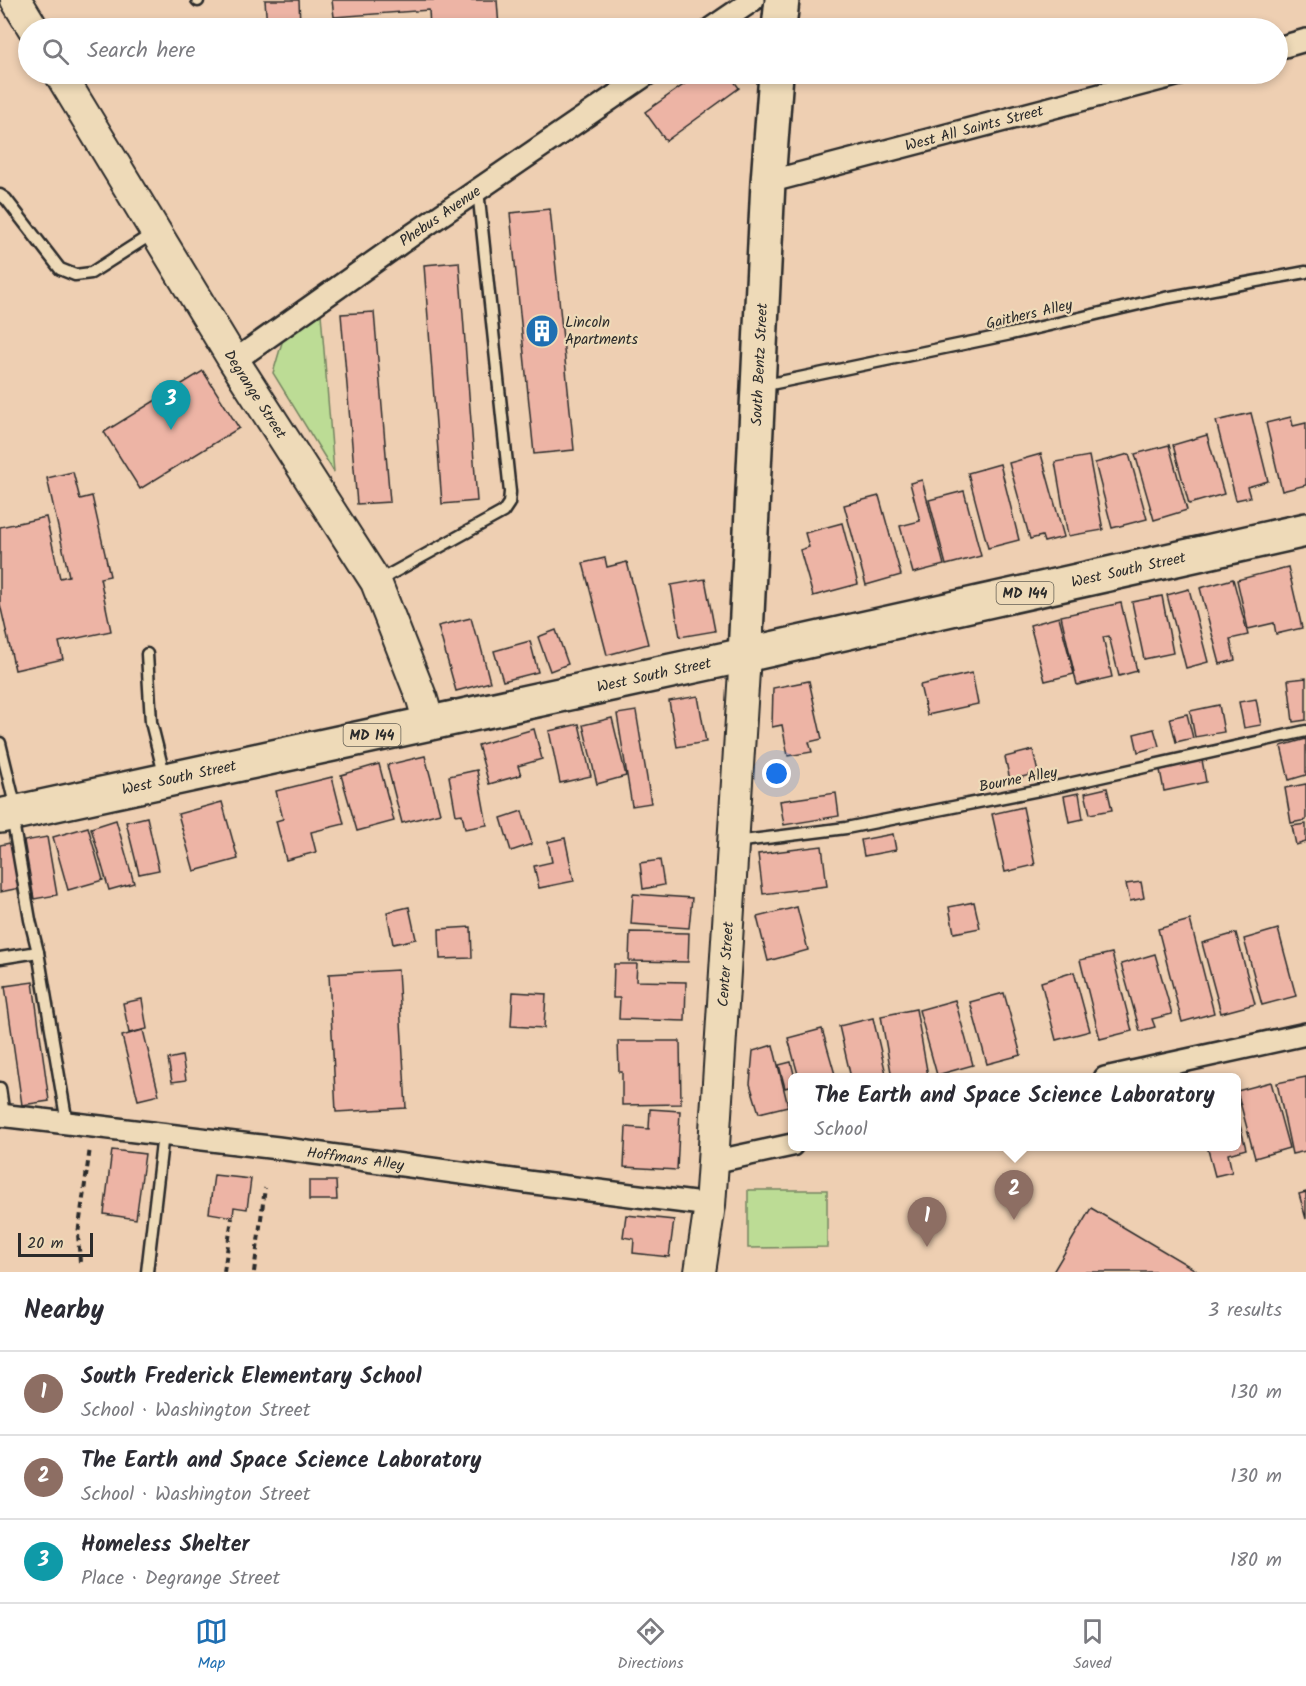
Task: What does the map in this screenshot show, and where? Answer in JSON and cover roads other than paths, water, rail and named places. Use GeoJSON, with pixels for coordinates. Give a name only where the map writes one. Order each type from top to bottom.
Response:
{"type":"FeatureCollection","features":[{"type":"Feature","properties":{"kind":"main road"},"geometry":{"type":"LineString","coordinates":[[781,18],[782,0]]}},
{"type":"Feature","properties":{"kind":"main road","name":"South Bentz Street"},"geometry":{"type":"LineString","coordinates":[[745,655],[768,182],[775,84]]}},
{"type":"Feature","properties":{"kind":"main road","name":"West South Street"},"geometry":{"type":"LineString","coordinates":[[9,814],[745,655],[1306,530]]}},
{"type":"Feature","properties":{"kind":"street"},"geometry":{"type":"LineString","coordinates":[[16,0],[27,18]]}},
{"type":"Feature","properties":{"kind":"street"},"geometry":{"type":"LineString","coordinates":[[727,18],[753,0]]}},
{"type":"Feature","properties":{"kind":"street"},"geometry":{"type":"LineString","coordinates":[[1288,45],[1306,40]]}},
{"type":"Feature","properties":{"kind":"street","name":"Degrange Street"},"geometry":{"type":"LineString","coordinates":[[66,84],[234,361],[376,582],[422,699],[429,723]]}},
{"type":"Feature","properties":{"kind":"street","name":"Phebus Avenue"},"geometry":{"type":"LineString","coordinates":[[234,361],[632,84]]}},
{"type":"Feature","properties":{"kind":"street","name":"West All Saints Street"},"geometry":{"type":"LineString","coordinates":[[768,182],[1142,84]]}},
{"type":"Feature","properties":{"kind":"street","name":"Center Street"},"geometry":{"type":"LineString","coordinates":[[700,1272],[710,1205],[745,655]]}},
{"type":"Feature","properties":{"kind":"street"},"geometry":{"type":"LineString","coordinates":[[1123,1073],[1306,1034]]}},
{"type":"Feature","properties":{"kind":"street","name":"Hoffmans Alley"},"geometry":{"type":"LineString","coordinates":[[2,1115],[278,1148],[710,1205]]}},
{"type":"Feature","properties":{"kind":"street"},"geometry":{"type":"LineString","coordinates":[[713,1162],[788,1146]]}},
{"type":"Feature","properties":{"kind":"lane"},"geometry":{"type":"LineString","coordinates":[[376,582],[503,512],[509,503],[510,492],[478,190]]}},
{"type":"Feature","properties":{"kind":"lane"},"geometry":{"type":"LineString","coordinates":[[0,195],[6,199],[60,269],[75,275],[91,273],[156,232]]}},
{"type":"Feature","properties":{"kind":"lane","name":"Gaithers Alley"},"geometry":{"type":"LineString","coordinates":[[758,387],[1011,334],[1165,298],[1306,272]]}},
{"type":"Feature","properties":{"kind":"lane"},"geometry":{"type":"LineString","coordinates":[[147,654],[151,722],[166,780]]}},
{"type":"Feature","properties":{"kind":"lane","name":"Bourne Alley"},"geometry":{"type":"LineString","coordinates":[[734,842],[858,826],[1055,787],[1306,731]]}},
{"type":"Feature","properties":{"kind":"lane"},"geometry":{"type":"LineString","coordinates":[[0,742],[9,814],[38,952],[67,1123]]}},
{"type":"Feature","properties":{"kind":"lane"},"geometry":{"type":"LineString","coordinates":[[0,958],[38,952]]}},
{"type":"Feature","properties":{"kind":"lane"},"geometry":{"type":"LineString","coordinates":[[0,1088],[2,1115]]}},
{"type":"Feature","properties":{"kind":"lane"},"geometry":{"type":"LineString","coordinates":[[147,1272],[163,1134]]}},
{"type":"Feature","properties":{"kind":"place","name":"Lincoln Apartments"},"geometry":{"type":"Point","coordinates":[542,331]}},
{"type":"Feature","properties":{"kind":"place","name":"Homeless Shelter"},"geometry":{"type":"Point","coordinates":[171,430]}},
{"type":"Feature","properties":{"kind":"place","name":"The Earth and Space Science Laboratory"},"geometry":{"type":"Point","coordinates":[1014,1220]}},
{"type":"Feature","properties":{"kind":"place","name":"South Frederick Elementary School"},"geometry":{"type":"Point","coordinates":[927,1247]}}]}
